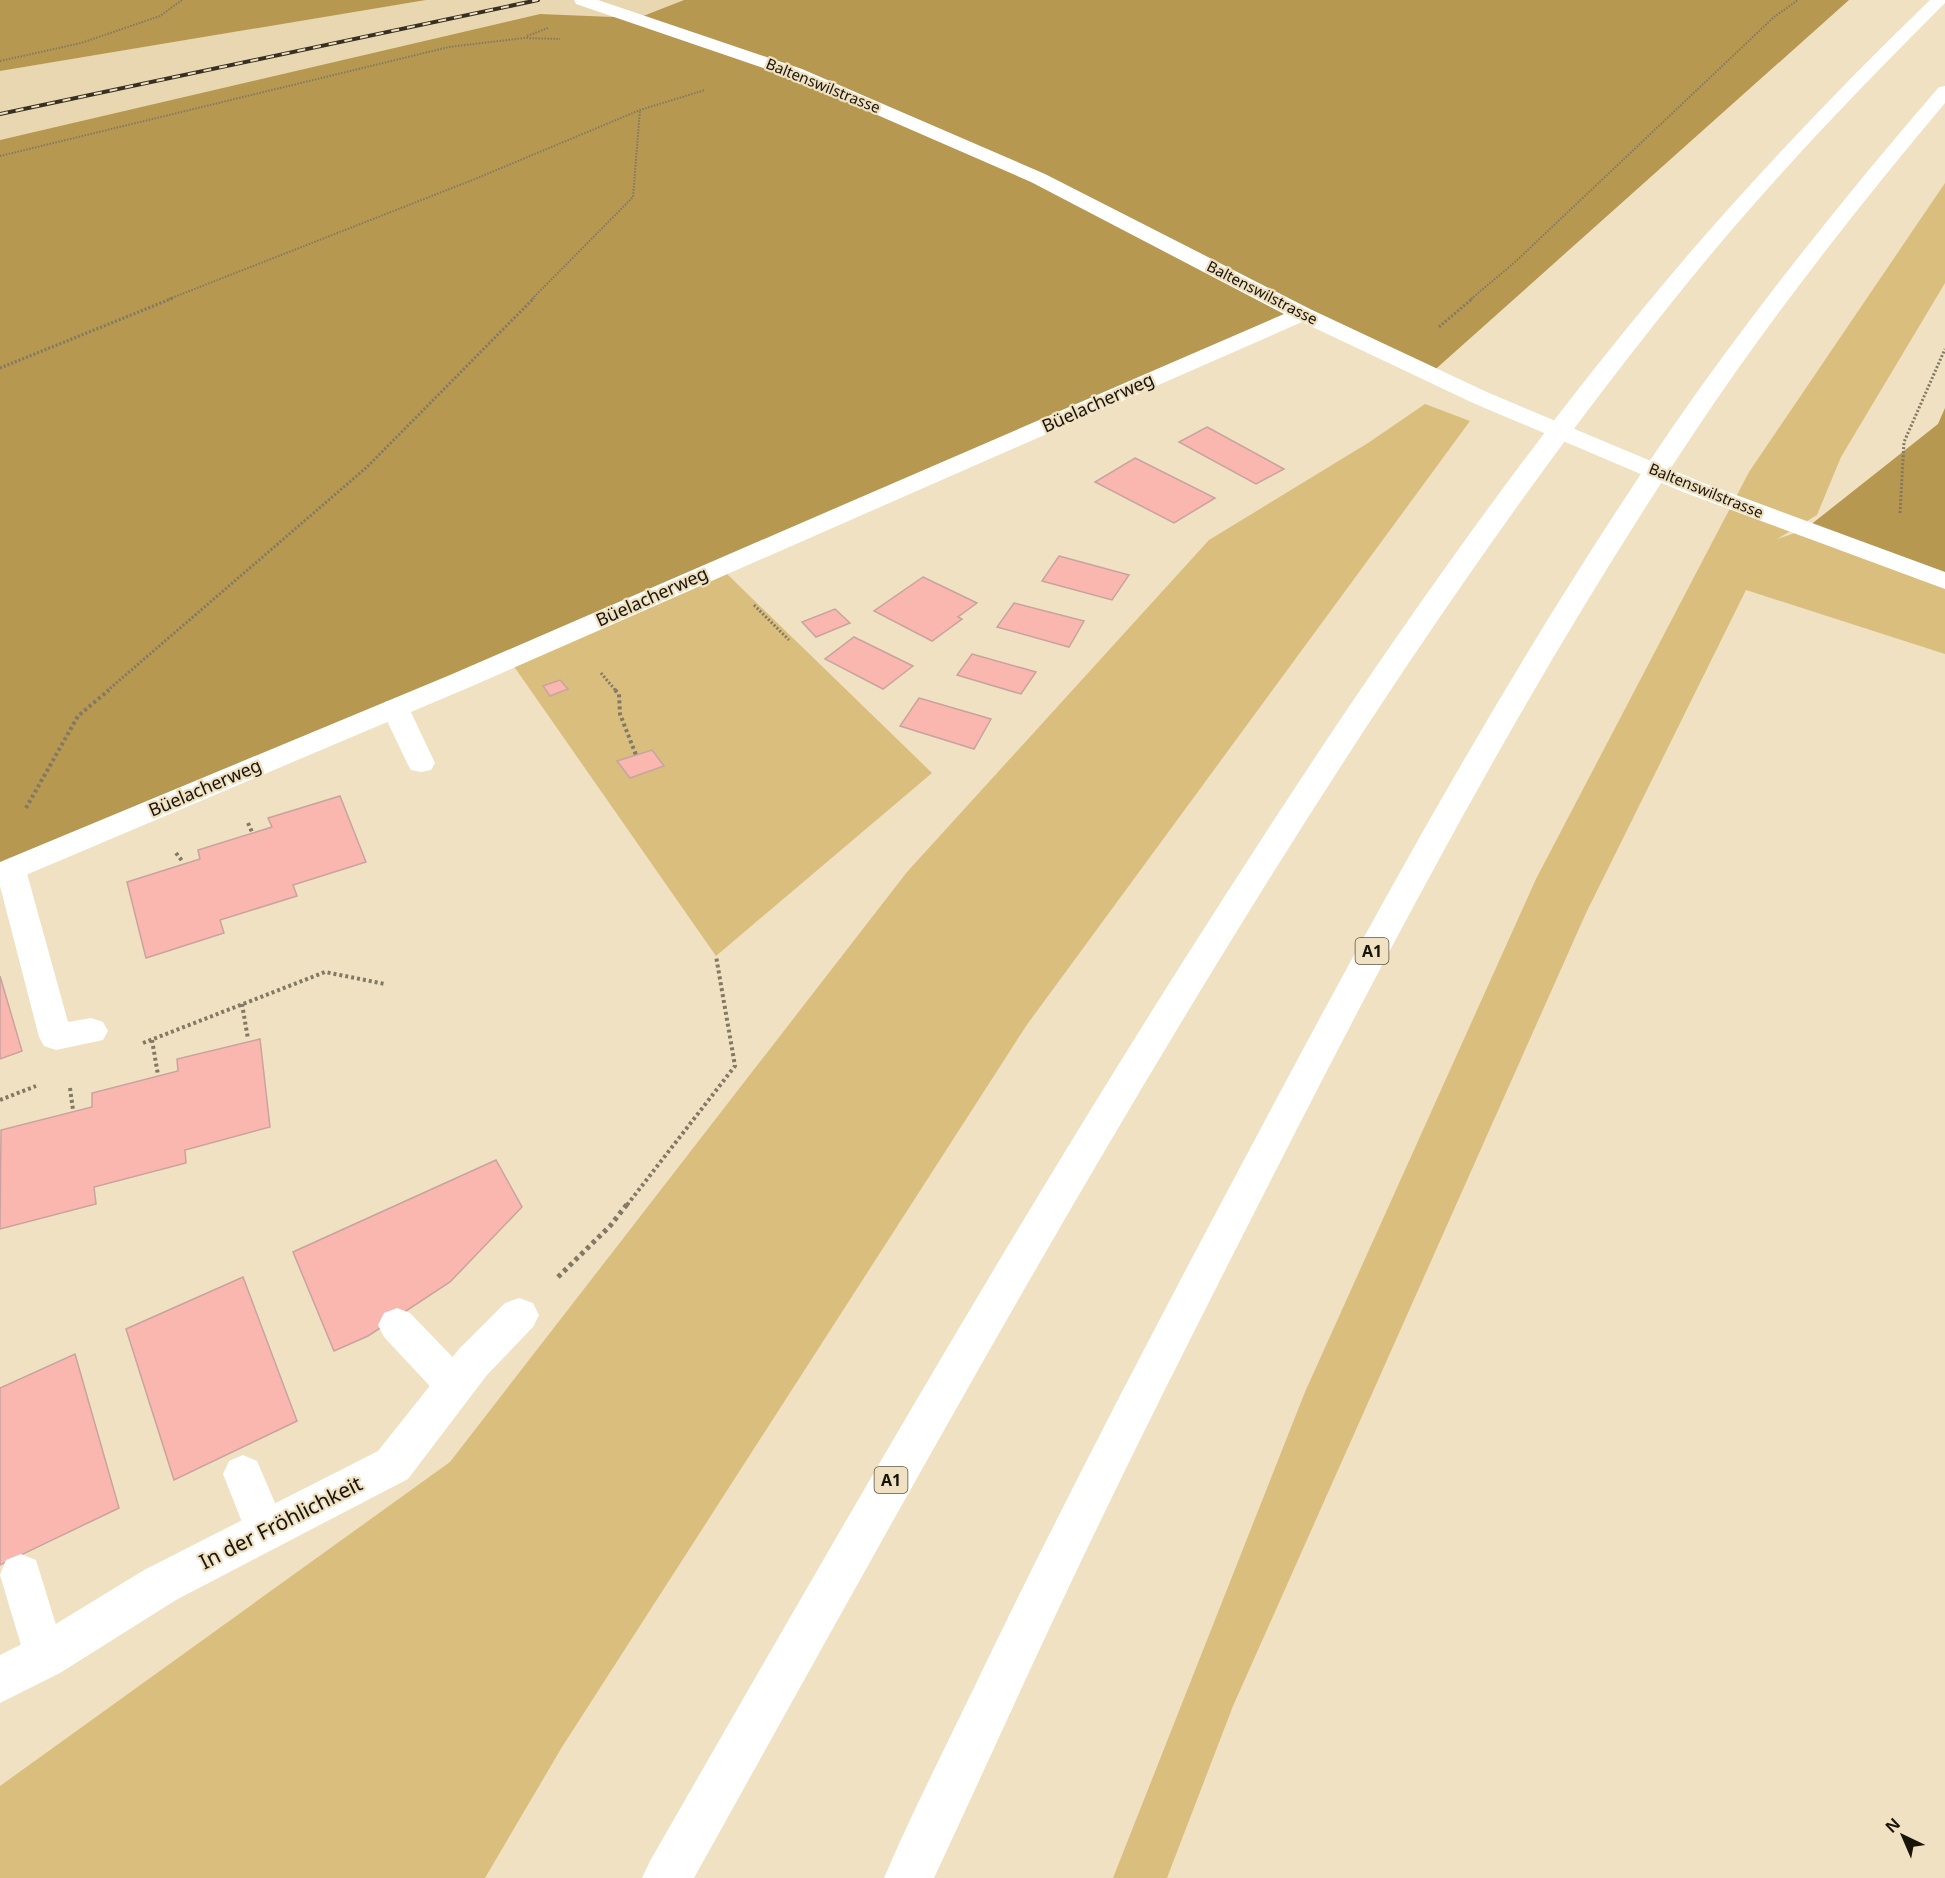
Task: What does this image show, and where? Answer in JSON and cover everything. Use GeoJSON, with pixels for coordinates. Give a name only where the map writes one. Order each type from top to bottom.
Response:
{"type":"FeatureCollection","features":[{"type":"Feature","properties":{"kind":"main road","name":"Baltenswilstrasse"},"geometry":{"type":"LineString","coordinates":[[582,0],[796,74],[1016,169],[1302,314],[1398,358],[1429,375],[1609,453],[1804,530],[1945,581]]}},
{"type":"Feature","properties":{"kind":"main road","name":"A1"},"geometry":{"type":"LineString","coordinates":[[667,1878],[902,1461],[1123,1086],[1272,846],[1405,645],[1518,486],[1612,360],[1700,253],[1777,164],[1841,96],[1939,0]]}},
{"type":"Feature","properties":{"kind":"main road","name":"A1"},"geometry":{"type":"LineString","coordinates":[[909,1878],[1069,1540],[1259,1167],[1402,894],[1523,685],[1625,519],[1754,328],[1864,185],[1945,91]]}},
{"type":"Feature","properties":{"kind":"main road","name":"Büelacherweg"},"geometry":{"type":"LineString","coordinates":[[5,873],[395,708],[1302,314]]}},
{"type":"Feature","properties":{"kind":"main road","name":"In der Fröhlichkeit"},"geometry":{"type":"LineString","coordinates":[[0,1680],[44,1657],[160,1585],[393,1465],[454,1385],[519,1315]]}},
{"type":"Feature","properties":{"kind":"lane"},"geometry":{"type":"LineString","coordinates":[[395,708],[421,763]]}},
{"type":"Feature","properties":{"kind":"lane"},"geometry":{"type":"LineString","coordinates":[[5,873],[56,1037],[91,1031]]}},
{"type":"Feature","properties":{"kind":"lane"},"geometry":{"type":"LineString","coordinates":[[397,1325],[454,1385]]}},
{"type":"Feature","properties":{"kind":"lane"},"geometry":{"type":"LineString","coordinates":[[243,1474],[266,1531]]}},
{"type":"Feature","properties":{"kind":"lane"},"geometry":{"type":"LineString","coordinates":[[21,1575],[44,1657]]}},
{"type":"Feature","properties":{"kind":"path"},"geometry":{"type":"LineString","coordinates":[[0,61],[91,40],[160,16],[182,0]]}},
{"type":"Feature","properties":{"kind":"path"},"geometry":{"type":"LineString","coordinates":[[1398,358],[1514,263],[1774,17],[1798,0]]}},
{"type":"Feature","properties":{"kind":"path"},"geometry":{"type":"LineString","coordinates":[[0,156],[449,47],[538,36],[570,40]]}},
{"type":"Feature","properties":{"kind":"path"},"geometry":{"type":"LineString","coordinates":[[0,368],[229,275],[476,179],[640,110],[709,89]]}},
{"type":"Feature","properties":{"kind":"path"},"geometry":{"type":"LineString","coordinates":[[22,814],[78,716],[367,467],[633,197],[640,110]]}},
{"type":"Feature","properties":{"kind":"path"},"geometry":{"type":"LineString","coordinates":[[1898,564],[1904,442],[1945,349]]}},
{"type":"Feature","properties":{"kind":"path"},"geometry":{"type":"LineString","coordinates":[[562,636],[611,682],[619,694],[620,714],[636,755]]}},
{"type":"Feature","properties":{"kind":"path"},"geometry":{"type":"LineString","coordinates":[[519,1315],[610,1226],[735,1066],[716,956]]}},
{"type":"Feature","properties":{"kind":"path"},"geometry":{"type":"LineString","coordinates":[[142,1044],[326,972],[385,984]]}},
{"type":"Feature","properties":{"kind":"path"},"geometry":{"type":"LineString","coordinates":[[242,1004],[248,1040]]}},
{"type":"Feature","properties":{"kind":"path"},"geometry":{"type":"LineString","coordinates":[[152,1040],[158,1075]]}},
{"type":"Feature","properties":{"kind":"path"},"geometry":{"type":"LineString","coordinates":[[70,1082],[73,1110]]}},
{"type":"Feature","properties":{"kind":"path"},"geometry":{"type":"LineString","coordinates":[[0,1100],[39,1084]]}},
{"type":"Feature","properties":{"kind":"shaded area"},"geometry":{"type":"Polygon","coordinates":[[[0,0],[426,0],[0,71],[0,0]]]}},
{"type":"Feature","properties":{"kind":"shaded area"},"geometry":{"type":"Polygon","coordinates":[[[426,0],[684,0],[638,18],[540,14],[0,140],[0,71],[426,0]]]}},
{"type":"Feature","properties":{"kind":"shaded area"},"geometry":{"type":"Polygon","coordinates":[[[684,0],[1849,0],[1429,375],[1302,315],[0,875],[0,140],[540,14],[638,18],[684,0]]]}},
{"type":"Feature","properties":{"kind":"shaded area"},"geometry":{"type":"Polygon","coordinates":[[[1945,183],[1945,283],[1841,457],[1817,515],[1777,539],[1804,530],[1945,581],[1945,654],[1746,590],[1586,913],[1233,1706],[1167,1878],[1113,1878],[1305,1392],[1536,879],[1749,472],[1945,183]]]}},
{"type":"Feature","properties":{"kind":"shaded area"},"geometry":{"type":"Polygon","coordinates":[[[1425,404],[1470,421],[1026,1026],[562,1747],[485,1878],[0,1878],[0,1786],[450,1462],[907,872],[1209,540],[1368,443],[1425,404]]]}},
{"type":"Feature","properties":{"kind":"shaded area"},"geometry":{"type":"Polygon","coordinates":[[[1945,408],[1945,581],[1804,530],[1938,424],[1945,408]]]}},
{"type":"Feature","properties":{"kind":"shaded area"},"geometry":{"type":"Polygon","coordinates":[[[726,573],[932,773],[716,956],[513,665],[726,573]]]}},
{"type":"Feature","properties":{"kind":"building"},"geometry":{"type":"Polygon","coordinates":[[[1207,427],[1284,469],[1256,484],[1179,442],[1207,427]]]}},
{"type":"Feature","properties":{"kind":"building"},"geometry":{"type":"Polygon","coordinates":[[[1135,458],[1215,498],[1174,523],[1095,482],[1135,458]]]}},
{"type":"Feature","properties":{"kind":"building"},"geometry":{"type":"Polygon","coordinates":[[[1059,556],[1129,575],[1112,600],[1042,581],[1059,556]]]}},
{"type":"Feature","properties":{"kind":"building"},"geometry":{"type":"Polygon","coordinates":[[[923,577],[977,603],[958,617],[962,619],[932,641],[874,611],[923,577]]]}},
{"type":"Feature","properties":{"kind":"building"},"geometry":{"type":"Polygon","coordinates":[[[1014,603],[1084,621],[1069,647],[997,627],[1014,603]]]}},
{"type":"Feature","properties":{"kind":"building"},"geometry":{"type":"Polygon","coordinates":[[[835,609],[850,623],[816,637],[802,622],[835,609]]]}},
{"type":"Feature","properties":{"kind":"building"},"geometry":{"type":"Polygon","coordinates":[[[854,637],[913,666],[883,689],[825,659],[854,637]]]}},
{"type":"Feature","properties":{"kind":"building"},"geometry":{"type":"Polygon","coordinates":[[[972,654],[1036,672],[1021,694],[957,675],[972,654]]]}},
{"type":"Feature","properties":{"kind":"building"},"geometry":{"type":"Polygon","coordinates":[[[560,680],[568,689],[550,696],[543,686],[560,680]]]}},
{"type":"Feature","properties":{"kind":"building"},"geometry":{"type":"Polygon","coordinates":[[[919,698],[991,719],[974,749],[900,726],[919,698]]]}},
{"type":"Feature","properties":{"kind":"building"},"geometry":{"type":"Polygon","coordinates":[[[652,750],[664,766],[630,778],[617,761],[652,750]]]}},
{"type":"Feature","properties":{"kind":"building"},"geometry":{"type":"Polygon","coordinates":[[[340,796],[366,862],[293,885],[297,896],[220,920],[224,933],[146,958],[127,882],[200,859],[198,850],[272,827],[268,818],[340,796]]]}},
{"type":"Feature","properties":{"kind":"building"},"geometry":{"type":"Polygon","coordinates":[[[0,976],[22,1051],[0,1059],[0,976]]]}},
{"type":"Feature","properties":{"kind":"building"},"geometry":{"type":"Polygon","coordinates":[[[260,1039],[270,1127],[185,1150],[186,1163],[94,1187],[96,1204],[0,1229],[1,1130],[92,1107],[92,1093],[178,1071],[177,1059],[260,1039]]]}},
{"type":"Feature","properties":{"kind":"building"},"geometry":{"type":"Polygon","coordinates":[[[496,1160],[522,1207],[450,1282],[368,1336],[334,1351],[293,1252],[496,1160]]]}},
{"type":"Feature","properties":{"kind":"building"},"geometry":{"type":"Polygon","coordinates":[[[243,1277],[297,1421],[174,1480],[126,1329],[243,1277]]]}},
{"type":"Feature","properties":{"kind":"building"},"geometry":{"type":"Polygon","coordinates":[[[75,1354],[119,1508],[0,1565],[0,1388],[75,1354]]]}},
{"type":"Feature","properties":{"kind":"railway"},"geometry":{"type":"LineString","coordinates":[[0,114],[538,0]]}}]}
